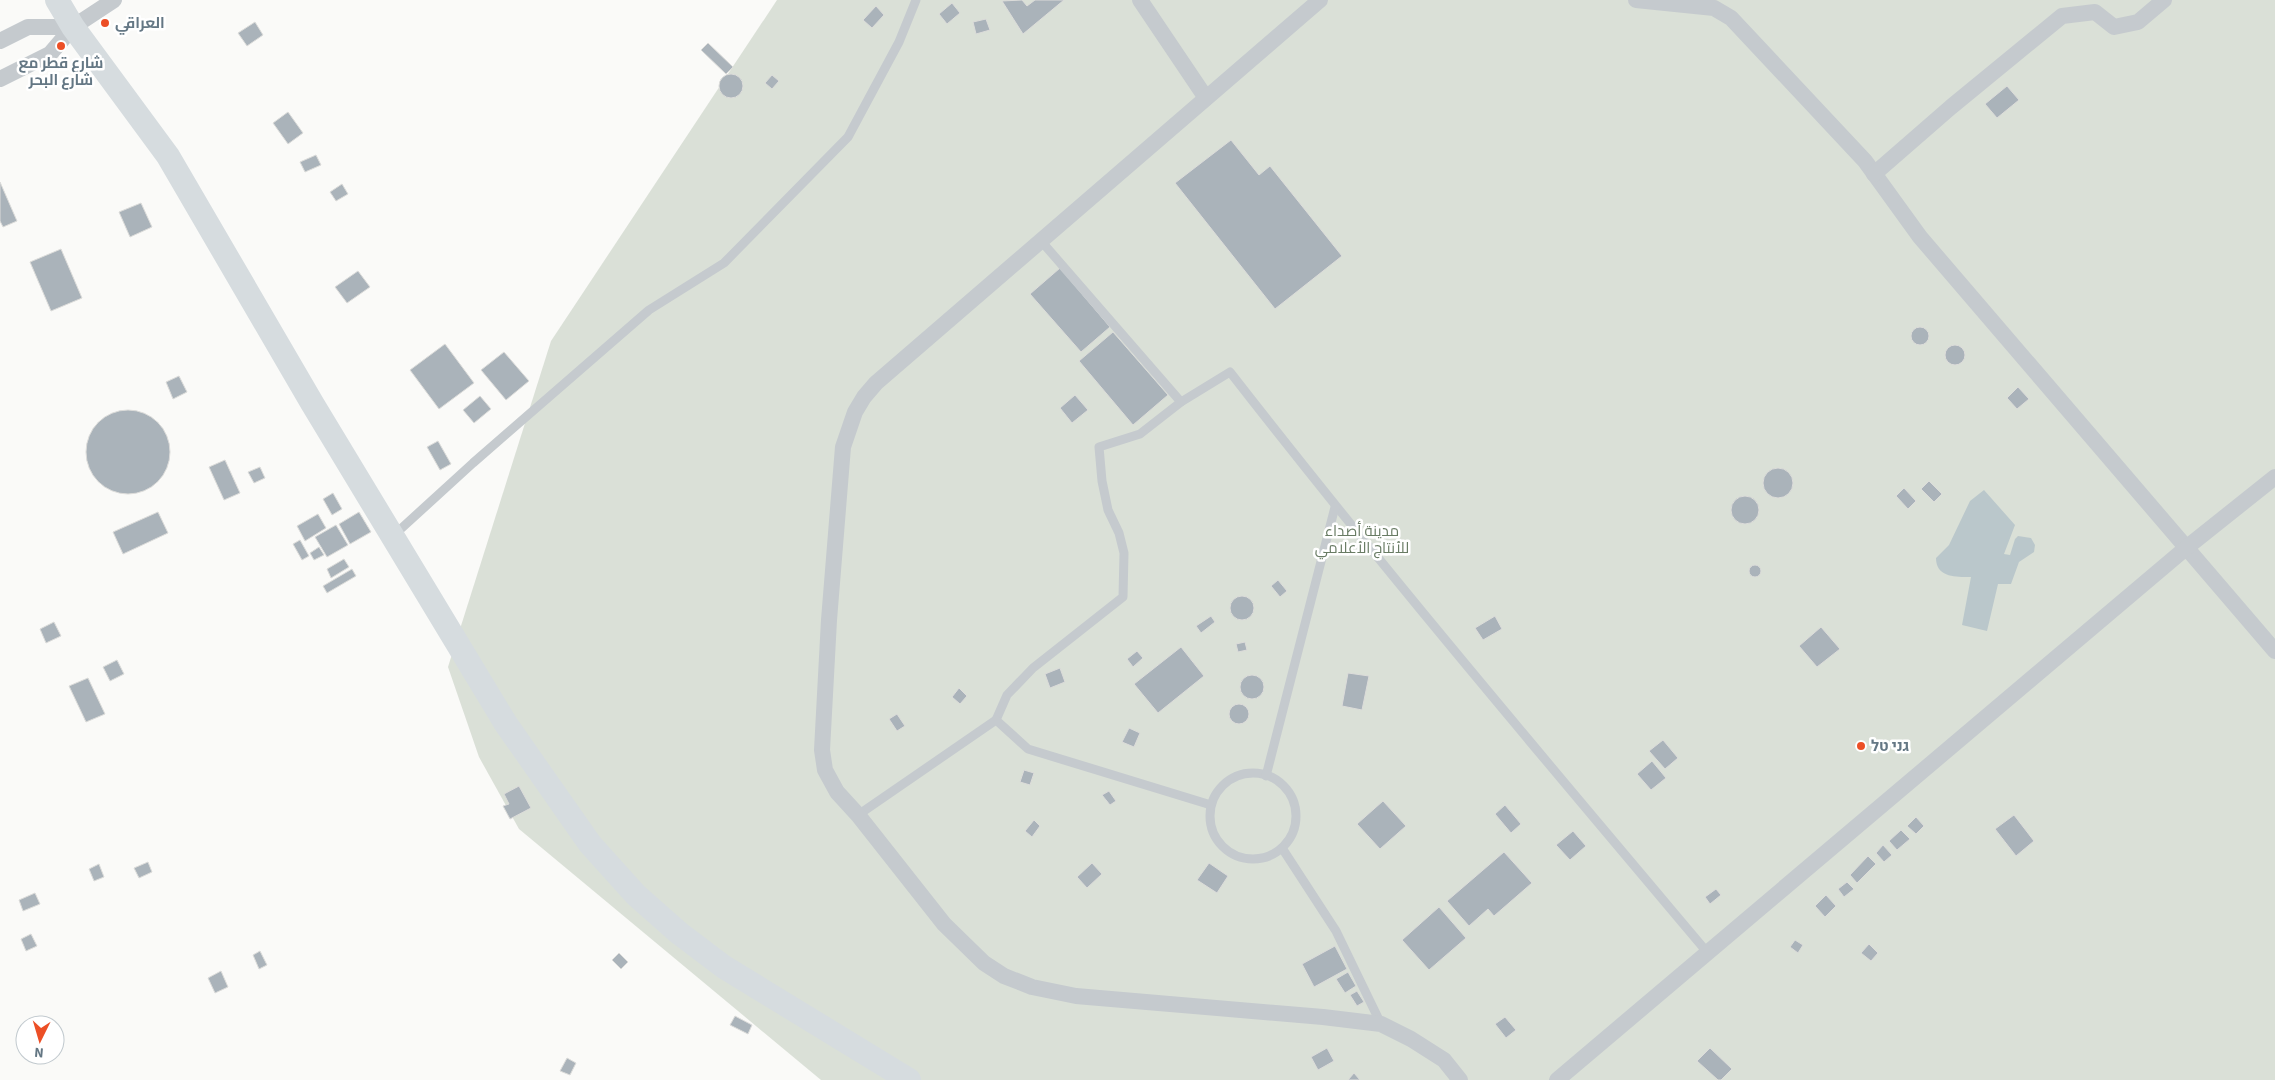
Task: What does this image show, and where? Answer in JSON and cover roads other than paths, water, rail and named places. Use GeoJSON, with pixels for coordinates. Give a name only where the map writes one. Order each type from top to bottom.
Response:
{"type":"FeatureCollection","features":[{"type":"Feature","properties":{"kind":"main road"},"geometry":{"type":"LineString","coordinates":[[57,0],[73,27],[168,156],[392,536],[506,724],[590,844],[636,895],[679,933],[724,967],[909,1080]]}},
{"type":"Feature","properties":{"kind":"street"},"geometry":{"type":"LineString","coordinates":[[0,79],[50,54],[73,27],[114,0]]}},
{"type":"Feature","properties":{"kind":"street"},"geometry":{"type":"LineString","coordinates":[[1140,0],[1206,98]]}},
{"type":"Feature","properties":{"kind":"street"},"geometry":{"type":"LineString","coordinates":[[1320,0],[1042,242],[876,383],[864,397],[849,427],[843,447],[829,620],[822,750],[825,770],[837,792],[944,924],[962,943],[1004,976],[1032,988],[1076,996],[1323,1017],[1381,1024],[1411,1039],[1444,1060],[1460,1080]]}},
{"type":"Feature","properties":{"kind":"street"},"geometry":{"type":"LineString","coordinates":[[1636,0],[1714,8],[1731,18],[1864,161],[1920,237],[2275,651]]}},
{"type":"Feature","properties":{"kind":"street"},"geometry":{"type":"LineString","coordinates":[[1874,174],[1951,107],[2062,16],[2095,12],[2114,27],[2138,22],[2164,0]]}},
{"type":"Feature","properties":{"kind":"street"},"geometry":{"type":"LineString","coordinates":[[0,41],[28,27],[73,27]]}},
{"type":"Feature","properties":{"kind":"street"},"geometry":{"type":"LineString","coordinates":[[1557,1080],[2186,548],[2275,477]]}},
{"type":"Feature","properties":{"kind":"lane"},"geometry":{"type":"LineString","coordinates":[[392,536],[649,310],[724,263],[841,144],[848,136],[899,42],[916,0]]}},
{"type":"Feature","properties":{"kind":"lane"},"geometry":{"type":"LineString","coordinates":[[1042,242],[1181,402]]}},
{"type":"Feature","properties":{"kind":"lane"},"geometry":{"type":"LineString","coordinates":[[858,816],[996,720],[1007,696],[1033,668],[1123,597],[1124,554],[1119,533],[1108,510],[1102,481],[1100,447],[1140,434],[1181,402],[1230,372],[1335,507],[1468,669],[1707,952]]}},
{"type":"Feature","properties":{"kind":"lane"},"geometry":{"type":"LineString","coordinates":[[1266,776],[1335,507]]}},
{"type":"Feature","properties":{"kind":"lane"},"geometry":{"type":"LineString","coordinates":[[996,720],[1028,749],[1211,805]]}},
{"type":"Feature","properties":{"kind":"lane"},"geometry":{"type":"LineString","coordinates":[[1252,773],[1266,776],[1279,782],[1289,793],[1295,807],[1296,822],[1291,836],[1282,848],[1270,856],[1257,859],[1243,858],[1230,853],[1220,844],[1213,832],[1210,818],[1211,805],[1217,792],[1232,779],[1252,773]]}},
{"type":"Feature","properties":{"kind":"lane"},"geometry":{"type":"LineString","coordinates":[[1282,848],[1336,931],[1381,1024]]}},
{"type":"Feature","properties":{"kind":"place","name":"العراقي"},"geometry":{"type":"Point","coordinates":[105,23]}},
{"type":"Feature","properties":{"kind":"place","name":"شارع قطر مع شارع البحر"},"geometry":{"type":"Point","coordinates":[61,46]}},
{"type":"Feature","properties":{"kind":"place","name":"גני טל"},"geometry":{"type":"Point","coordinates":[1861,746]}},
{"type":"Feature","properties":{"kind":"park label","name":"مدينة أصداء للأنتاج الأعلامي"},"geometry":{"type":"Point","coordinates":[1362,540]}}]}
